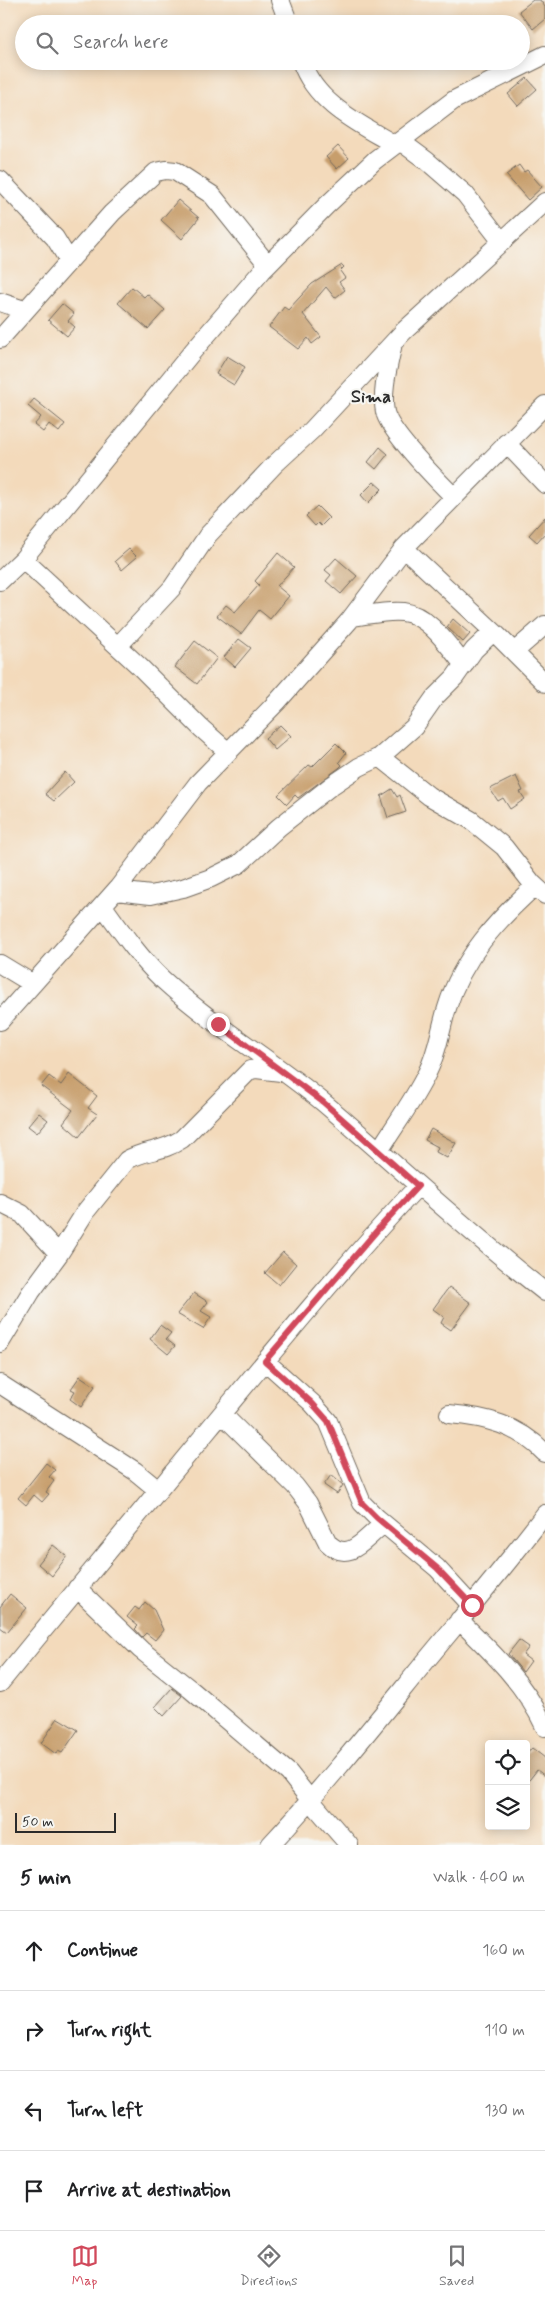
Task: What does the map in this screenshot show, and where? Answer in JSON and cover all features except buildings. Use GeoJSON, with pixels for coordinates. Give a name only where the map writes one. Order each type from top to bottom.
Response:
{"type":"FeatureCollection","features":[{"type":"Feature","properties":{"kind":"street"},"geometry":{"type":"LineString","coordinates":[[280,0],[285,15]]}},
{"type":"Feature","properties":{"kind":"street"},"geometry":{"type":"LineString","coordinates":[[530,62],[545,55]]}},
{"type":"Feature","properties":{"kind":"street"},"geometry":{"type":"LineString","coordinates":[[305,70],[315,90],[332,105],[427,161],[465,194],[502,242]]}},
{"type":"Feature","properties":{"kind":"street"},"geometry":{"type":"LineString","coordinates":[[0,582],[23,559],[193,350],[268,265],[347,186],[397,143],[454,100],[515,70]]}},
{"type":"Feature","properties":{"kind":"street"},"geometry":{"type":"LineString","coordinates":[[0,339],[69,261],[140,185],[156,172],[175,171],[212,195],[268,265]]}},
{"type":"Feature","properties":{"kind":"street"},"geometry":{"type":"LineString","coordinates":[[0,180],[56,238],[69,261]]}},
{"type":"Feature","properties":{"kind":"street"},"geometry":{"type":"LineString","coordinates":[[118,646],[172,588],[208,535],[275,464],[312,430],[393,342],[545,202]]}},
{"type":"Feature","properties":{"kind":"street"},"geometry":{"type":"LineString","coordinates":[[0,302],[24,310]]}},
{"type":"Feature","properties":{"kind":"street"},"geometry":{"type":"LineString","coordinates":[[393,342],[385,385],[385,412],[392,426],[425,467],[453,496]]}},
{"type":"Feature","properties":{"kind":"street"},"geometry":{"type":"LineString","coordinates":[[0,1021],[116,891],[198,783],[276,702],[352,617],[404,548],[453,496],[545,405]]}},
{"type":"Feature","properties":{"kind":"street"},"geometry":{"type":"LineString","coordinates":[[506,443],[545,484]]}},
{"type":"Feature","properties":{"kind":"street"},"geometry":{"type":"LineString","coordinates":[[404,548],[545,683]]}},
{"type":"Feature","properties":{"kind":"street"},"geometry":{"type":"LineString","coordinates":[[23,559],[118,646],[228,752]]}},
{"type":"Feature","properties":{"kind":"street"},"geometry":{"type":"LineString","coordinates":[[352,617],[389,612],[403,612],[414,615],[428,625],[464,665]]}},
{"type":"Feature","properties":{"kind":"street"},"geometry":{"type":"LineString","coordinates":[[514,652],[545,626]]}},
{"type":"Feature","properties":{"kind":"street"},"geometry":{"type":"LineString","coordinates":[[116,891],[151,895],[183,888],[211,878],[239,864],[279,828],[331,786],[358,767],[380,757],[414,727],[435,697],[455,677],[474,650],[493,632]]}},
{"type":"Feature","properties":{"kind":"street"},"geometry":{"type":"LineString","coordinates":[[380,757],[429,796],[471,820],[504,847],[541,888],[497,921],[476,948],[447,1007],[438,1048],[427,1074],[380,1151]]}},
{"type":"Feature","properties":{"kind":"street"},"geometry":{"type":"LineString","coordinates":[[103,906],[133,948],[162,978],[206,1015],[284,1072],[545,1292]]}},
{"type":"Feature","properties":{"kind":"street"},"geometry":{"type":"LineString","coordinates":[[0,964],[33,984]]}},
{"type":"Feature","properties":{"kind":"street"},"geometry":{"type":"LineString","coordinates":[[0,1343],[31,1292],[59,1254],[86,1212],[127,1160],[145,1152],[165,1149],[182,1139],[250,1070],[284,1072]]}},
{"type":"Feature","properties":{"kind":"street"},"geometry":{"type":"LineString","coordinates":[[0,1683],[265,1361],[374,1234],[418,1186]]}},
{"type":"Feature","properties":{"kind":"street"},"geometry":{"type":"LineString","coordinates":[[0,1203],[22,1214],[59,1254]]}},
{"type":"Feature","properties":{"kind":"street"},"geometry":{"type":"LineString","coordinates":[[265,1361],[328,1421],[362,1503],[437,1568],[472,1605]]}},
{"type":"Feature","properties":{"kind":"street"},"geometry":{"type":"LineString","coordinates":[[0,1384],[135,1471],[158,1490]]}},
{"type":"Feature","properties":{"kind":"street"},"geometry":{"type":"LineString","coordinates":[[222,1414],[295,1486],[308,1503],[328,1543],[333,1548],[346,1552],[354,1549],[384,1524]]}},
{"type":"Feature","properties":{"kind":"street"},"geometry":{"type":"LineString","coordinates":[[448,1414],[478,1416],[499,1423],[516,1430],[536,1443],[545,1453]]}},
{"type":"Feature","properties":{"kind":"street"},"geometry":{"type":"LineString","coordinates":[[270,1845],[311,1801],[459,1620],[503,1570],[545,1514]]}},
{"type":"Feature","properties":{"kind":"street"},"geometry":{"type":"LineString","coordinates":[[77,1588],[141,1650],[289,1773],[349,1845]]}},
{"type":"Feature","properties":{"kind":"street"},"geometry":{"type":"LineString","coordinates":[[459,1620],[496,1656],[533,1703],[545,1727]]}},
{"type":"Feature","properties":{"kind":"district","name":"Sima"},"geometry":{"type":"Point","coordinates":[371,397]}},
{"type":"Feature","properties":{"kind":"route"},"geometry":{"type":"LineString","coordinates":[[218,1024],[323,1102],[418,1186],[380,1227],[265,1361],[289,1381],[328,1421],[348,1467],[353,1486],[362,1503],[377,1518],[437,1568],[472,1605]]}}]}
